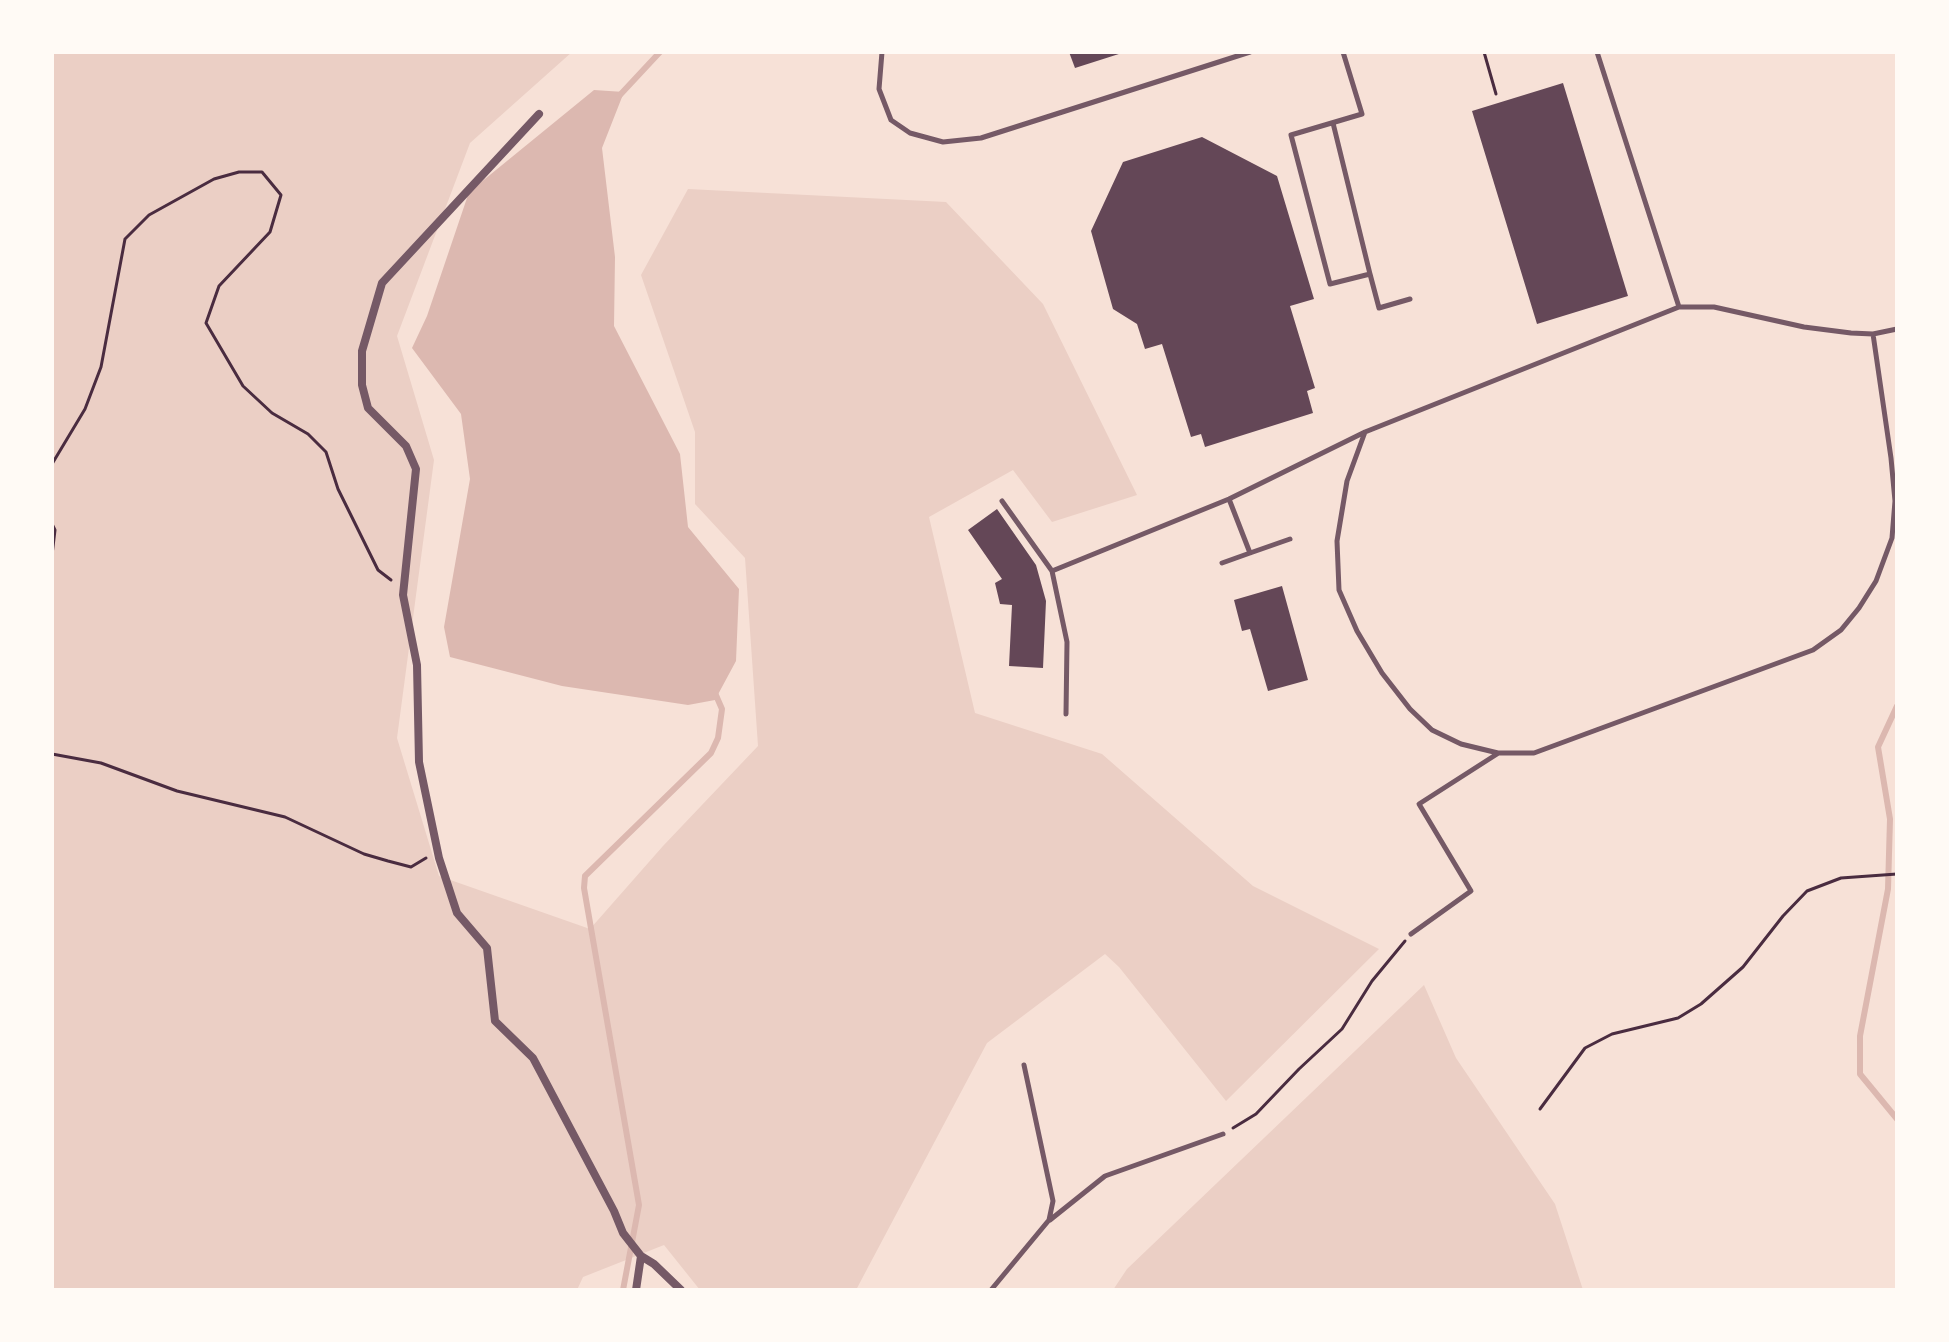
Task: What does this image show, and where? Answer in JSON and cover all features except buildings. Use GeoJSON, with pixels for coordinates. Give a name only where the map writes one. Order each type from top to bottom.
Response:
{"type":"FeatureCollection","features":[{"type":"Feature","properties":{"kind":"street"},"geometry":{"type":"LineString","coordinates":[[539,114],[382,283],[362,351],[362,385],[368,408],[406,446],[416,469],[404,589],[417,665],[419,762],[439,858],[457,913],[487,948],[495,1021],[533,1058],[623,1233],[641,1256],[681,1290]]}},
{"type":"Feature","properties":{"kind":"street"},"geometry":{"type":"LineString","coordinates":[[636,1290],[641,1256]]}},
{"type":"Feature","properties":{"kind":"lane"},"geometry":{"type":"LineString","coordinates":[[882,52],[879,89],[891,120],[910,133],[943,142],[981,138],[1250,52]]}},
{"type":"Feature","properties":{"kind":"lane"},"geometry":{"type":"LineString","coordinates":[[1343,52],[1362,114],[1291,135],[1330,284],[1370,274]]}},
{"type":"Feature","properties":{"kind":"lane"},"geometry":{"type":"LineString","coordinates":[[1597,52],[1679,307]]}},
{"type":"Feature","properties":{"kind":"lane"},"geometry":{"type":"LineString","coordinates":[[1333,123],[1379,308],[1410,299]]}},
{"type":"Feature","properties":{"kind":"lane"},"geometry":{"type":"LineString","coordinates":[[1052,571],[1229,499],[1365,432],[1679,307],[1714,307],[1804,327],[1873,334],[1897,329]]}},
{"type":"Feature","properties":{"kind":"lane"},"geometry":{"type":"LineString","coordinates":[[1365,432],[1347,481],[1337,541],[1339,590],[1357,631],[1382,673],[1410,709],[1432,730],[1461,744],[1498,753],[1534,753],[1813,650],[1841,630],[1859,608],[1876,581],[1892,538],[1895,501],[1873,334]]}},
{"type":"Feature","properties":{"kind":"lane"},"geometry":{"type":"LineString","coordinates":[[1229,499],[1250,553]]}},
{"type":"Feature","properties":{"kind":"lane"},"geometry":{"type":"LineString","coordinates":[[1002,501],[1052,571],[1067,642],[1066,714]]}},
{"type":"Feature","properties":{"kind":"lane"},"geometry":{"type":"LineString","coordinates":[[1222,563],[1290,539]]}},
{"type":"Feature","properties":{"kind":"lane"},"geometry":{"type":"LineString","coordinates":[[1411,934],[1471,891],[1419,804],[1498,753]]}},
{"type":"Feature","properties":{"kind":"lane"},"geometry":{"type":"LineString","coordinates":[[1024,1065],[1053,1201],[1049,1220]]}},
{"type":"Feature","properties":{"kind":"lane"},"geometry":{"type":"LineString","coordinates":[[991,1290],[1049,1220],[1105,1176],[1223,1134]]}},
{"type":"Feature","properties":{"kind":"path"},"geometry":{"type":"LineString","coordinates":[[1484,52],[1496,94]]}},
{"type":"Feature","properties":{"kind":"path"},"geometry":{"type":"LineString","coordinates":[[52,464],[85,409],[101,367],[125,239],[149,215],[214,179],[239,172],[262,172],[281,195],[270,232],[219,286],[206,323],[243,386],[272,413],[308,434],[326,452],[338,489],[378,570],[404,589]]}},
{"type":"Feature","properties":{"kind":"path"},"geometry":{"type":"LineString","coordinates":[[52,524],[55,530],[52,555]]}},
{"type":"Feature","properties":{"kind":"path"},"geometry":{"type":"LineString","coordinates":[[52,754],[101,763],[177,791],[285,817],[364,854],[411,867],[423,862],[432,853],[439,858]]}},
{"type":"Feature","properties":{"kind":"path"},"geometry":{"type":"LineString","coordinates":[[1540,1109],[1585,1048],[1612,1034],[1678,1018],[1701,1004],[1743,967],[1807,891],[1841,878],[1897,874]]}},
{"type":"Feature","properties":{"kind":"path"},"geometry":{"type":"LineString","coordinates":[[1223,1134],[1256,1114],[1342,1029],[1372,981],[1411,934]]}},
{"type":"Feature","properties":{"kind":"shaded area"},"geometry":{"type":"Polygon","coordinates":[[[52,52],[572,52],[470,143],[397,336],[434,460],[397,738],[439,876],[590,929],[758,746],[745,558],[695,504],[695,432],[641,275],[688,189],[946,202],[1043,304],[1137,495],[1052,522],[1013,470],[929,517],[975,713],[1102,754],[1253,886],[1379,949],[1226,1101],[1119,967],[1105,954],[987,1043],[856,1290],[700,1290],[664,1245],[583,1277],[577,1290],[52,1290],[52,52]]]}},
{"type":"Feature","properties":{"kind":"shaded area"},"geometry":{"type":"Polygon","coordinates":[[[594,90],[624,92],[602,148],[615,257],[614,326],[680,454],[688,527],[739,589],[736,661],[715,700],[688,705],[562,686],[450,657],[444,627],[470,479],[461,414],[412,348],[427,316],[469,192],[594,90]]]}},
{"type":"Feature","properties":{"kind":"shaded area"},"geometry":{"type":"Polygon","coordinates":[[[1424,985],[1456,1058],[1555,1204],[1583,1290],[1113,1290],[1127,1269],[1424,985]]]}},
{"type":"Feature","properties":{"kind":"waterway"},"geometry":{"type":"LineString","coordinates":[[619,96],[660,52]]}},
{"type":"Feature","properties":{"kind":"waterway"},"geometry":{"type":"LineString","coordinates":[[623,1290],[639,1205],[584,888],[585,876],[711,753],[718,738],[722,709],[715,693]]}},
{"type":"Feature","properties":{"kind":"waterway"},"geometry":{"type":"LineString","coordinates":[[1897,706],[1878,747],[1890,819],[1888,889],[1860,1036],[1860,1074],[1897,1119]]}}]}
